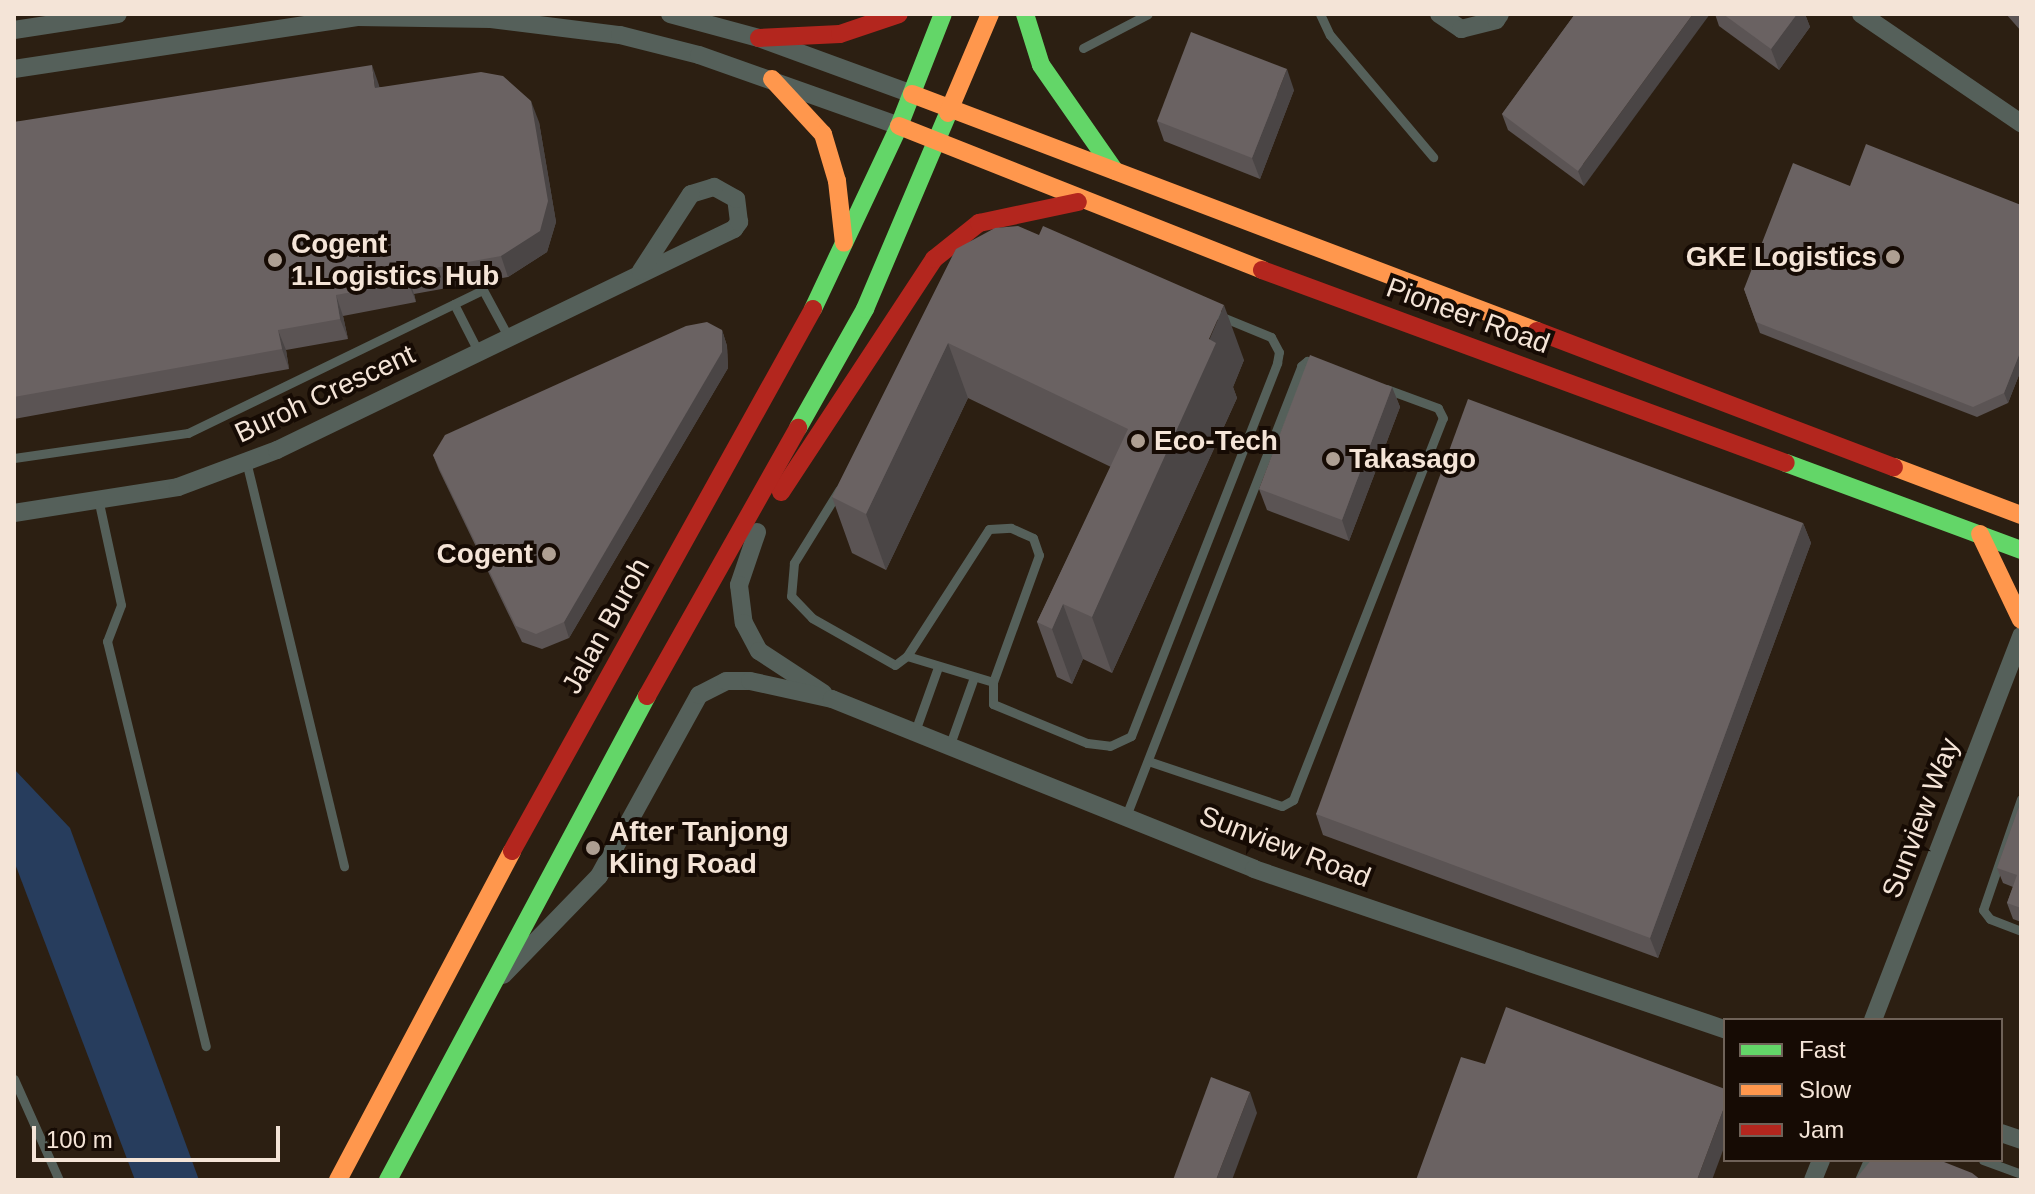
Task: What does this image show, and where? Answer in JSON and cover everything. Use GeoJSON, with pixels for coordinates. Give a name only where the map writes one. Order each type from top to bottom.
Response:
{"type":"FeatureCollection","features":[{"type":"Feature","properties":{"kind":"main road"},"geometry":{"type":"LineString","coordinates":[[759,38],[840,34],[899,14]]}},
{"type":"Feature","properties":{"kind":"main road"},"geometry":{"type":"LineString","coordinates":[[912,94],[943,14]]}},
{"type":"Feature","properties":{"kind":"main road"},"geometry":{"type":"LineString","coordinates":[[388,1180],[486,990],[679,637],[865,309],[990,14]]}},
{"type":"Feature","properties":{"kind":"main road"},"geometry":{"type":"LineString","coordinates":[[1025,14],[1041,65],[1116,172]]}},
{"type":"Feature","properties":{"kind":"main road"},"geometry":{"type":"LineString","coordinates":[[772,79],[823,134],[837,181],[844,243]]}},
{"type":"Feature","properties":{"kind":"main road","name":"Pioneer Road"},"geometry":{"type":"LineString","coordinates":[[912,94],[2021,515]]}},
{"type":"Feature","properties":{"kind":"main road","name":"Jalan Buroh"},"geometry":{"type":"LineString","coordinates":[[338,1180],[457,948],[793,352],[912,94]]}},
{"type":"Feature","properties":{"kind":"main road","name":"Pioneer Road"},"geometry":{"type":"LineString","coordinates":[[899,126],[1080,201],[2021,550]]}},
{"type":"Feature","properties":{"kind":"main road"},"geometry":{"type":"LineString","coordinates":[[679,637],[757,532],[899,305],[934,259],[979,223],[1080,201]]}},
{"type":"Feature","properties":{"kind":"main road"},"geometry":{"type":"LineString","coordinates":[[1980,534],[2021,620]]}},
{"type":"Feature","properties":{"kind":"street"},"geometry":{"type":"LineString","coordinates":[[14,30],[118,14]]}},
{"type":"Feature","properties":{"kind":"street"},"geometry":{"type":"LineString","coordinates":[[670,14],[759,38],[912,94]]}},
{"type":"Feature","properties":{"kind":"street"},"geometry":{"type":"LineString","coordinates":[[1439,14],[1461,29],[1496,20],[1500,14]]}},
{"type":"Feature","properties":{"kind":"street"},"geometry":{"type":"LineString","coordinates":[[1861,14],[2021,123]]}},
{"type":"Feature","properties":{"kind":"street"},"geometry":{"type":"LineString","coordinates":[[14,69],[357,17],[491,19],[620,35],[772,79],[899,126]]}},
{"type":"Feature","properties":{"kind":"street","name":"Buroh Crescent"},"geometry":{"type":"LineString","coordinates":[[14,513],[99,503],[178,487],[246,461],[479,353],[641,271],[734,229],[739,222],[736,199],[714,187],[691,194],[641,271]]}},
{"type":"Feature","properties":{"kind":"street","name":"Sunview Road"},"geometry":{"type":"LineString","coordinates":[[757,532],[739,585],[744,623],[759,651],[832,699],[1269,874],[1723,1028]]}},
{"type":"Feature","properties":{"kind":"street","name":"Sunview Way"},"geometry":{"type":"LineString","coordinates":[[1874,1018],[2021,636]]}},
{"type":"Feature","properties":{"kind":"street","name":"Sunview Road"},"geometry":{"type":"LineString","coordinates":[[486,990],[539,942],[599,876],[699,695],[726,681],[832,699]]}},
{"type":"Feature","properties":{"kind":"lane"},"geometry":{"type":"LineString","coordinates":[[1083,48],[1148,14]]}},
{"type":"Feature","properties":{"kind":"lane"},"geometry":{"type":"LineString","coordinates":[[1320,14],[1330,35],[1433,157]]}},
{"type":"Feature","properties":{"kind":"lane"},"geometry":{"type":"LineString","coordinates":[[14,458],[188,433],[483,290],[509,338]]}},
{"type":"Feature","properties":{"kind":"lane"},"geometry":{"type":"LineString","coordinates":[[454,304],[479,353]]}},
{"type":"Feature","properties":{"kind":"lane"},"geometry":{"type":"LineString","coordinates":[[848,476],[799,553],[791,596],[812,618],[895,665],[907,656],[980,537],[996,527],[1011,528],[1033,538],[1039,555],[993,682],[993,704],[1087,743],[1110,746],[1135,730],[1279,352],[1271,337],[1259,330],[1203,310]]}},
{"type":"Feature","properties":{"kind":"lane"},"geometry":{"type":"LineString","coordinates":[[1126,816],[1301,366],[1307,361],[1325,366]]}},
{"type":"Feature","properties":{"kind":"lane"},"geometry":{"type":"LineString","coordinates":[[1148,761],[1282,806],[1293,800],[1443,418],[1438,408],[1367,382]]}},
{"type":"Feature","properties":{"kind":"lane"},"geometry":{"type":"LineString","coordinates":[[246,461],[344,866]]}},
{"type":"Feature","properties":{"kind":"lane"},"geometry":{"type":"LineString","coordinates":[[99,503],[121,605],[107,641],[206,1046]]}},
{"type":"Feature","properties":{"kind":"lane"},"geometry":{"type":"LineString","coordinates":[[907,656],[993,682]]}},
{"type":"Feature","properties":{"kind":"lane"},"geometry":{"type":"LineString","coordinates":[[914,734],[938,667]]}},
{"type":"Feature","properties":{"kind":"lane"},"geometry":{"type":"LineString","coordinates":[[949,747],[974,677]]}},
{"type":"Feature","properties":{"kind":"lane"},"geometry":{"type":"LineString","coordinates":[[2021,799],[1983,910],[1990,919],[2021,931]]}},
{"type":"Feature","properties":{"kind":"lane"},"geometry":{"type":"LineString","coordinates":[[14,1079],[59,1180]]}},
{"type":"Feature","properties":{"kind":"lane"},"geometry":{"type":"LineString","coordinates":[[1988,1162],[2021,1174]]}},
{"type":"Feature","properties":{"kind":"water"},"geometry":{"type":"Polygon","coordinates":[[[14,769],[70,828],[199,1180],[135,1180],[14,861],[14,769]]]}},
{"type":"Feature","properties":{"kind":"building"},"geometry":{"type":"Polygon","coordinates":[[[1575,14],[1693,14],[1578,171],[1502,114],[1575,14]]]}},
{"type":"Feature","properties":{"kind":"building"},"geometry":{"type":"Polygon","coordinates":[[[1723,14],[1797,14],[1771,49],[1723,14]]]}},
{"type":"Feature","properties":{"kind":"building"},"geometry":{"type":"Polygon","coordinates":[[[1191,32],[1287,69],[1252,158],[1157,121],[1191,32]]]}},
{"type":"Feature","properties":{"kind":"building","name":"Cogent 1.Logistics Hub"},"geometry":{"type":"Polygon","coordinates":[[[372,65],[375,88],[481,72],[503,76],[531,101],[548,201],[540,231],[501,256],[407,273],[408,282],[336,295],[340,319],[278,330],[282,349],[14,397],[14,122],[372,65]]]}},
{"type":"Feature","properties":{"kind":"building","name":"GKE Logistics"},"geometry":{"type":"Polygon","coordinates":[[[1866,144],[2021,205],[2021,350],[2004,393],[1973,407],[1756,322],[1744,289],[1793,163],[1850,186],[1866,144]]]}},
{"type":"Feature","properties":{"kind":"building"},"geometry":{"type":"Polygon","coordinates":[[[1018,226],[1039,235],[1043,226],[1224,305],[1209,339],[1216,343],[1092,617],[1063,604],[1052,629],[1037,622],[1128,429],[948,343],[866,514],[832,497],[956,249],[995,228],[1018,226]]]}},
{"type":"Feature","properties":{"kind":"building","name":"Cogent"},"geometry":{"type":"Polygon","coordinates":[[[707,322],[722,330],[722,352],[564,622],[536,634],[516,626],[433,455],[445,435],[686,326],[707,322]]]}},
{"type":"Feature","properties":{"kind":"building","name":"Takasago"},"geometry":{"type":"Polygon","coordinates":[[[1310,355],[1392,387],[1342,520],[1259,489],[1310,355]]]}},
{"type":"Feature","properties":{"kind":"building"},"geometry":{"type":"Polygon","coordinates":[[[1468,399],[1803,523],[1650,938],[1316,814],[1468,399]]]}},
{"type":"Feature","properties":{"kind":"building"},"geometry":{"type":"Polygon","coordinates":[[[2021,801],[2021,908],[2007,903],[2017,875],[1997,868],[2021,801]]]}},
{"type":"Feature","properties":{"kind":"building"},"geometry":{"type":"Polygon","coordinates":[[[1506,1007],[1723,1088],[1723,1110],[1697,1180],[1416,1180],[1461,1057],[1485,1064],[1506,1007]]]}},
{"type":"Feature","properties":{"kind":"building"},"geometry":{"type":"Polygon","coordinates":[[[1211,1077],[1250,1092],[1216,1180],[1173,1180],[1211,1077]]]}},
{"type":"Feature","properties":{"kind":"building"},"geometry":{"type":"Polygon","coordinates":[[[1869,1162],[1944,1162],[1981,1180],[1855,1180],[1869,1162]]]}},
{"type":"Feature","properties":{"kind":"traffic: fast"},"geometry":{"type":"LineString","coordinates":[[813,309],[899,126],[943,14]]}},
{"type":"Feature","properties":{"kind":"traffic: fast"},"geometry":{"type":"LineString","coordinates":[[1025,14],[1041,65],[1115,171]]}},
{"type":"Feature","properties":{"kind":"traffic: fast"},"geometry":{"type":"LineString","coordinates":[[798,428],[865,309],[948,113]]}},
{"type":"Feature","properties":{"kind":"traffic: fast"},"geometry":{"type":"LineString","coordinates":[[1786,463],[2021,550]]}},
{"type":"Feature","properties":{"kind":"traffic: fast"},"geometry":{"type":"LineString","coordinates":[[388,1180],[647,696]]}},
{"type":"Feature","properties":{"kind":"traffic: slow"},"geometry":{"type":"LineString","coordinates":[[948,113],[990,14]]}},
{"type":"Feature","properties":{"kind":"traffic: slow"},"geometry":{"type":"LineString","coordinates":[[772,79],[823,134],[837,181],[844,243]]}},
{"type":"Feature","properties":{"kind":"traffic: slow"},"geometry":{"type":"LineString","coordinates":[[912,94],[1537,331]]}},
{"type":"Feature","properties":{"kind":"traffic: slow"},"geometry":{"type":"LineString","coordinates":[[899,126],[1262,270]]}},
{"type":"Feature","properties":{"kind":"traffic: slow"},"geometry":{"type":"LineString","coordinates":[[1894,467],[2021,515]]}},
{"type":"Feature","properties":{"kind":"traffic: slow"},"geometry":{"type":"LineString","coordinates":[[1980,534],[2021,620]]}},
{"type":"Feature","properties":{"kind":"traffic: slow"},"geometry":{"type":"LineString","coordinates":[[338,1180],[512,851]]}},
{"type":"Feature","properties":{"kind":"traffic: jam"},"geometry":{"type":"LineString","coordinates":[[759,38],[840,34],[899,14]]}},
{"type":"Feature","properties":{"kind":"traffic: jam"},"geometry":{"type":"LineString","coordinates":[[781,492],[934,259],[979,223],[1078,202]]}},
{"type":"Feature","properties":{"kind":"traffic: jam"},"geometry":{"type":"LineString","coordinates":[[1262,270],[1786,463]]}},
{"type":"Feature","properties":{"kind":"traffic: jam"},"geometry":{"type":"LineString","coordinates":[[512,851],[813,309]]}},
{"type":"Feature","properties":{"kind":"traffic: jam"},"geometry":{"type":"LineString","coordinates":[[1537,331],[1894,467]]}},
{"type":"Feature","properties":{"kind":"traffic: jam"},"geometry":{"type":"LineString","coordinates":[[647,696],[798,428]]}},
{"type":"Feature","properties":{"kind":"place","name":"GKE Logistics"},"geometry":{"type":"Point","coordinates":[1893,257]}},
{"type":"Feature","properties":{"kind":"place","name":"Cogent 1.Logistics Hub"},"geometry":{"type":"Point","coordinates":[275,260]}},
{"type":"Feature","properties":{"kind":"place","name":"Eco-Tech"},"geometry":{"type":"Point","coordinates":[1138,441]}},
{"type":"Feature","properties":{"kind":"place","name":"Takasago"},"geometry":{"type":"Point","coordinates":[1333,459]}},
{"type":"Feature","properties":{"kind":"place","name":"Cogent"},"geometry":{"type":"Point","coordinates":[549,554]}},
{"type":"Feature","properties":{"kind":"place","name":"After Tanjong Kling Road"},"geometry":{"type":"Point","coordinates":[593,848]}}]}
